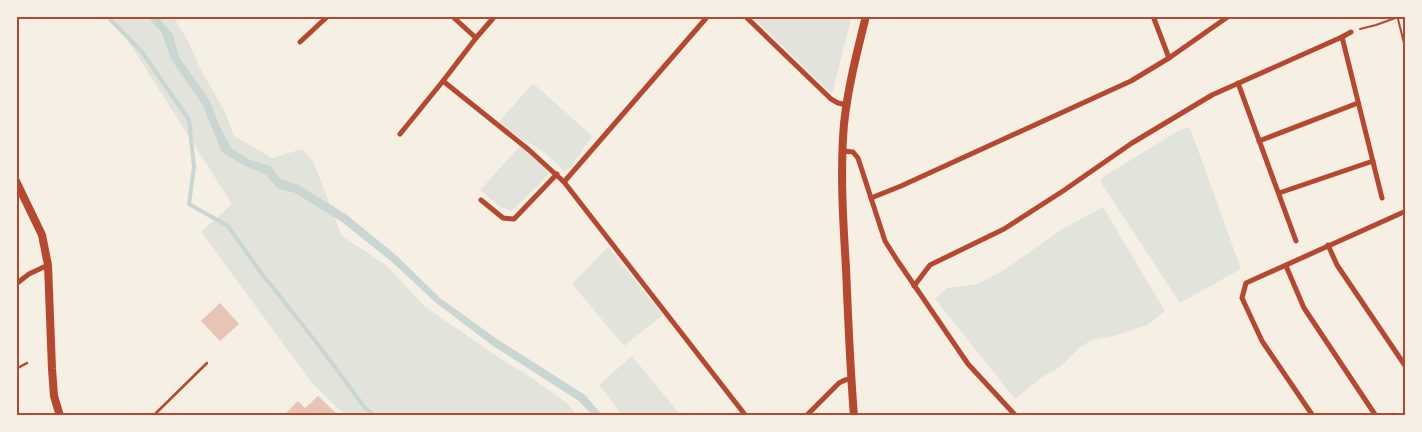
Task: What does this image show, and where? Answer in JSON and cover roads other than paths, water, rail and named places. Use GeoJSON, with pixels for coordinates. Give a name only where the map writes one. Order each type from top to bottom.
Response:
{"type":"FeatureCollection","features":[{"type":"Feature","properties":{"kind":"main road"},"geometry":{"type":"LineString","coordinates":[[854,416],[842,175],[847,105],[858,45],[866,16]]}},
{"type":"Feature","properties":{"kind":"main road"},"geometry":{"type":"LineString","coordinates":[[16,181],[42,236],[48,265],[54,396],[60,416]]}},
{"type":"Feature","properties":{"kind":"street"},"geometry":{"type":"LineString","coordinates":[[300,42],[328,16]]}},
{"type":"Feature","properties":{"kind":"street"},"geometry":{"type":"LineString","coordinates":[[452,16],[476,38]]}},
{"type":"Feature","properties":{"kind":"street"},"geometry":{"type":"LineString","coordinates":[[400,134],[495,16]]}},
{"type":"Feature","properties":{"kind":"street"},"geometry":{"type":"LineString","coordinates":[[564,182],[708,16]]}},
{"type":"Feature","properties":{"kind":"street"},"geometry":{"type":"LineString","coordinates":[[745,16],[830,99],[847,105]]}},
{"type":"Feature","properties":{"kind":"street"},"geometry":{"type":"LineString","coordinates":[[1153,16],[1169,58]]}},
{"type":"Feature","properties":{"kind":"street"},"geometry":{"type":"LineString","coordinates":[[871,198],[1102,96],[1169,58],[1229,16]]}},
{"type":"Feature","properties":{"kind":"street"},"geometry":{"type":"LineString","coordinates":[[914,286],[930,265],[1004,228],[1132,143],[1212,95],[1351,32]]}},
{"type":"Feature","properties":{"kind":"street"},"geometry":{"type":"LineString","coordinates":[[1342,37],[1382,198]]}},
{"type":"Feature","properties":{"kind":"street"},"geometry":{"type":"LineString","coordinates":[[443,80],[557,174],[746,416]]}},
{"type":"Feature","properties":{"kind":"street"},"geometry":{"type":"LineString","coordinates":[[1238,83],[1296,241]]}},
{"type":"Feature","properties":{"kind":"street"},"geometry":{"type":"LineString","coordinates":[[1260,141],[1358,103]]}},
{"type":"Feature","properties":{"kind":"street"},"geometry":{"type":"LineString","coordinates":[[843,152],[853,152],[858,158],[885,241],[896,260],[968,364],[1016,416]]}},
{"type":"Feature","properties":{"kind":"street"},"geometry":{"type":"LineString","coordinates":[[1278,193],[1373,161]]}},
{"type":"Feature","properties":{"kind":"street"},"geometry":{"type":"LineString","coordinates":[[481,200],[503,218],[514,219],[557,174]]}},
{"type":"Feature","properties":{"kind":"street"},"geometry":{"type":"LineString","coordinates":[[1313,416],[1262,341],[1242,298],[1246,283],[1406,210]]}},
{"type":"Feature","properties":{"kind":"street"},"geometry":{"type":"LineString","coordinates":[[1328,245],[1337,265],[1406,367]]}},
{"type":"Feature","properties":{"kind":"street"},"geometry":{"type":"LineString","coordinates":[[16,284],[29,274],[48,265]]}},
{"type":"Feature","properties":{"kind":"street"},"geometry":{"type":"LineString","coordinates":[[1286,266],[1304,308],[1376,416]]}},
{"type":"Feature","properties":{"kind":"street"},"geometry":{"type":"LineString","coordinates":[[806,416],[839,383],[851,379]]}},
{"type":"Feature","properties":{"kind":"lane"},"geometry":{"type":"LineString","coordinates":[[16,370],[28,363]]}},
{"type":"Feature","properties":{"kind":"lane"},"geometry":{"type":"LineString","coordinates":[[153,416],[207,364]]}},
{"type":"Feature","properties":{"kind":"waterway"},"geometry":{"type":"LineString","coordinates":[[107,16],[142,52],[189,120],[194,167],[189,204],[228,226],[259,270],[365,408],[375,416]]}}]}
